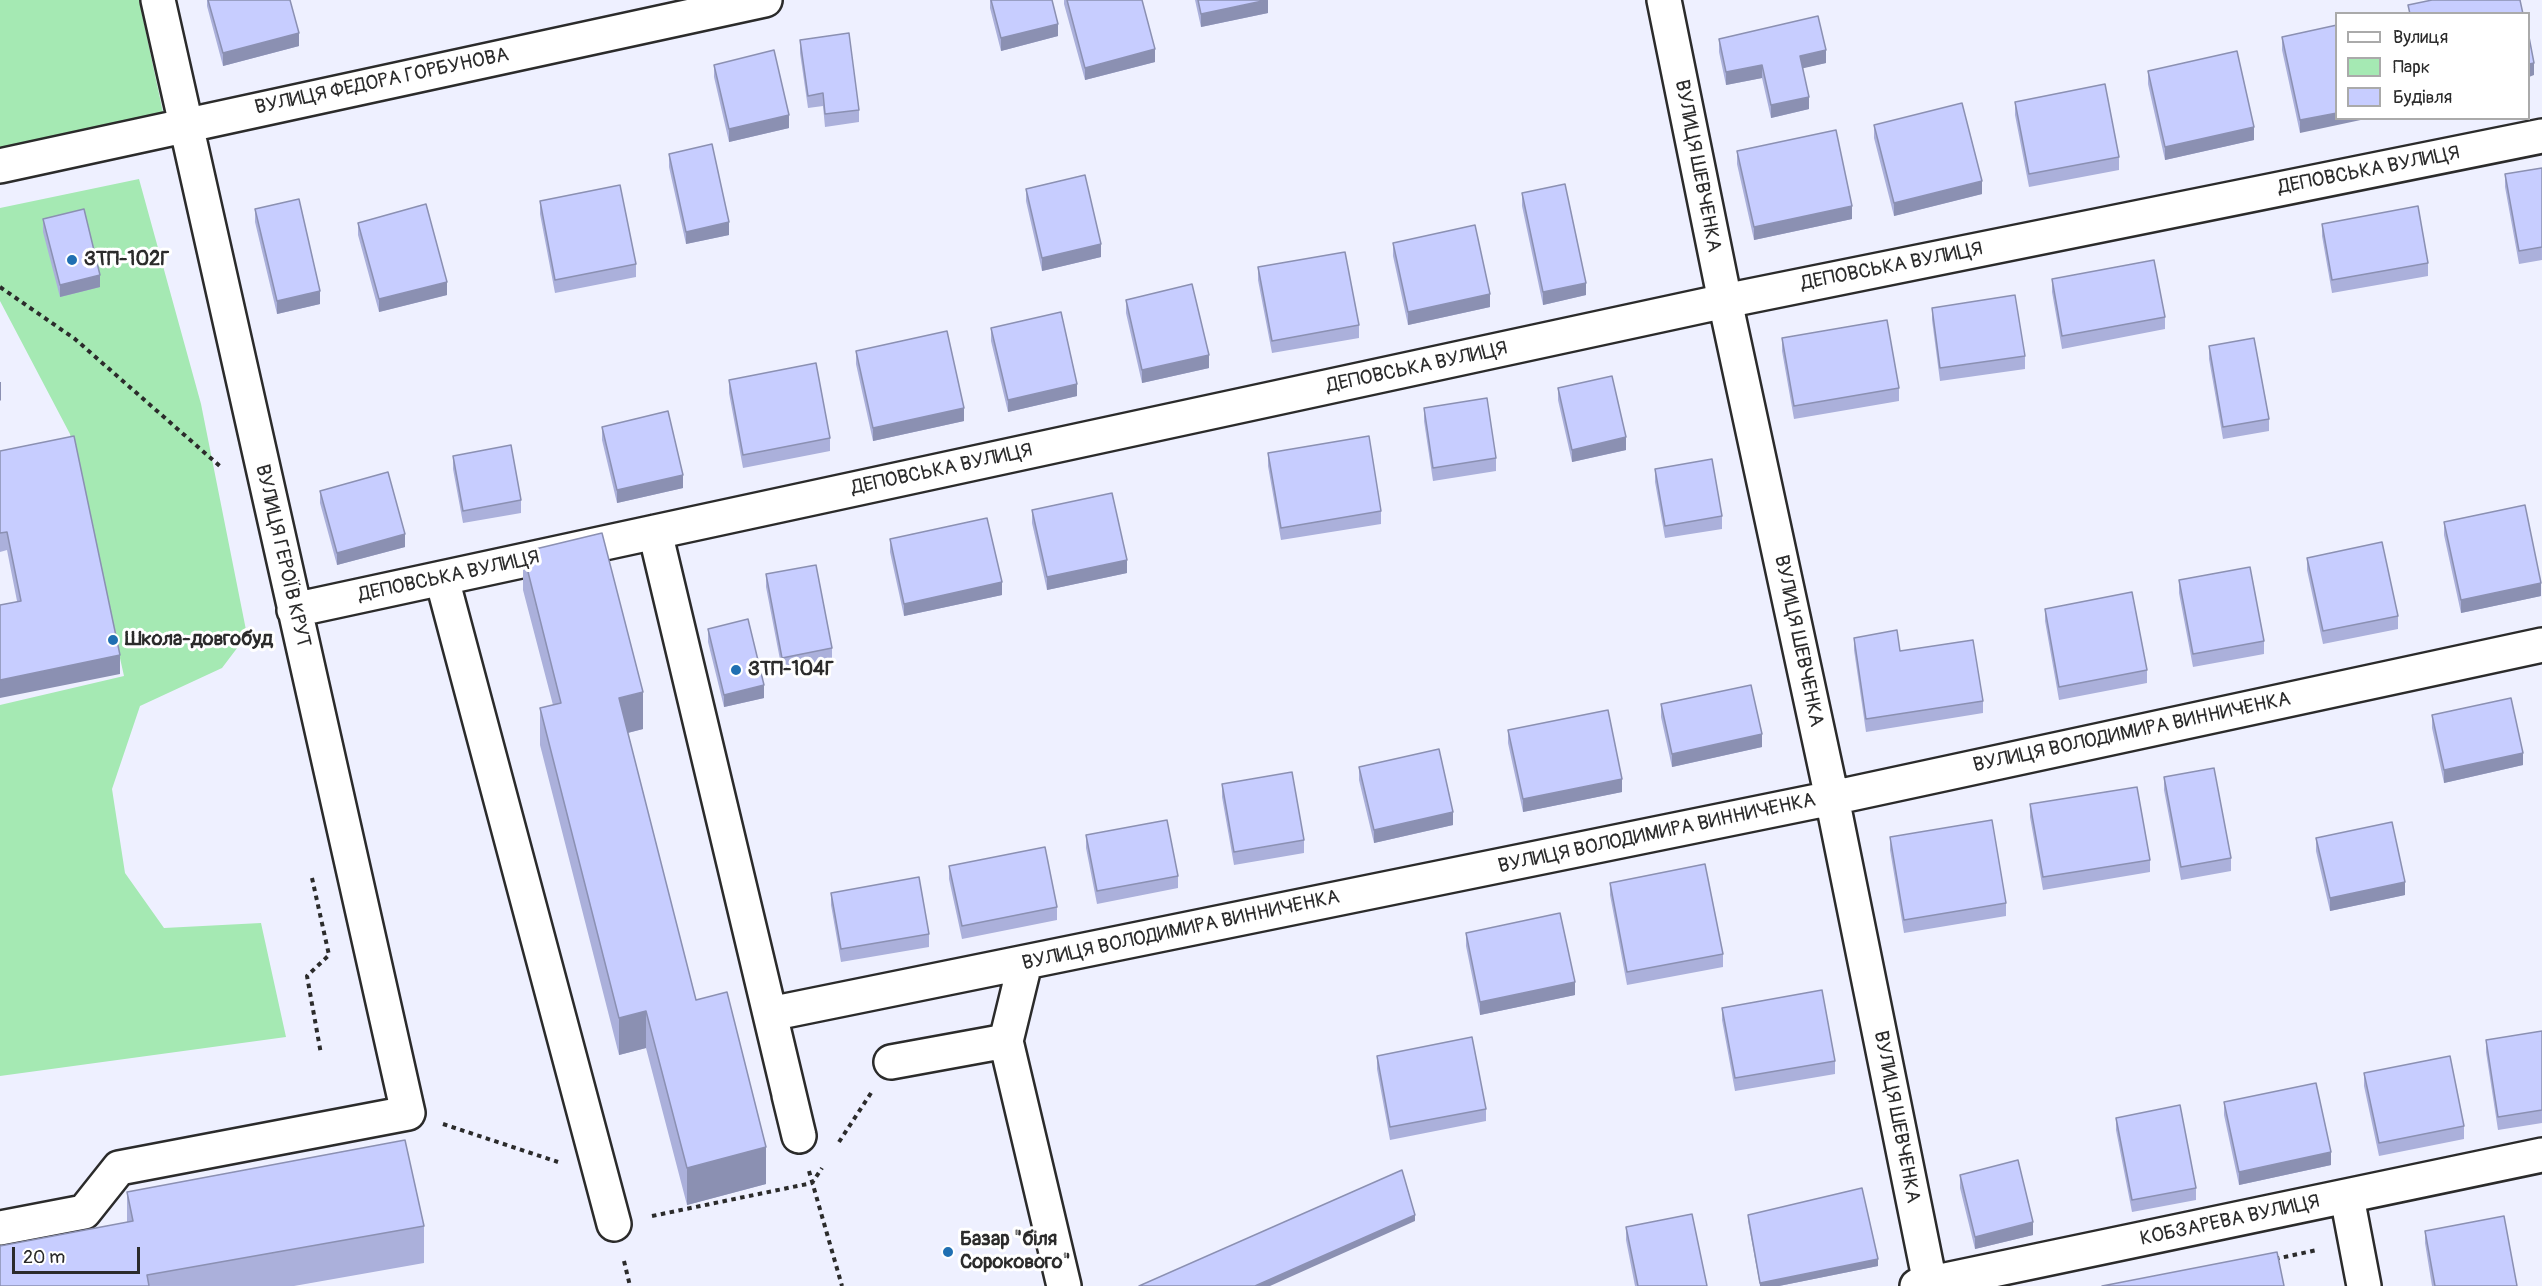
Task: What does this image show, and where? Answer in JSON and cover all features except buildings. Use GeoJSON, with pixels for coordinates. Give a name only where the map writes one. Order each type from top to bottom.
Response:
{"type":"FeatureCollection","features":[{"type":"Feature","properties":{"kind":"street","name":"ВУЛИЦЯ ГЕРОЇВ КРУТ"},"geometry":{"type":"LineString","coordinates":[[158,0],[408,1113]]}},
{"type":"Feature","properties":{"kind":"street","name":"ВУЛИЦЯ ФЕДОРА ГОРБУНОВА"},"geometry":{"type":"LineString","coordinates":[[0,165],[765,0]]}},
{"type":"Feature","properties":{"kind":"street","name":"ВУЛИЦЯ ШЕВЧЕНКА"},"geometry":{"type":"LineString","coordinates":[[1664,0],[1725,301],[1832,798],[1923,1285]]}},
{"type":"Feature","properties":{"kind":"street","name":"ДЕПОВСЬКА ВУЛИЦЯ"},"geometry":{"type":"LineString","coordinates":[[294,610],[1725,301],[2542,136]]}},
{"type":"Feature","properties":{"kind":"street"},"geometry":{"type":"LineString","coordinates":[[655,532],[799,1136]]}},
{"type":"Feature","properties":{"kind":"street"},"geometry":{"type":"LineString","coordinates":[[442,579],[614,1224]]}},
{"type":"Feature","properties":{"kind":"street","name":"ВУЛИЦЯ ВОЛОДИМИРА ВИННИЧЕНКА"},"geometry":{"type":"LineString","coordinates":[[770,1014],[1832,798],[2542,645]]}},
{"type":"Feature","properties":{"kind":"street"},"geometry":{"type":"LineString","coordinates":[[1024,963],[1006,1041],[1040,1196],[1064,1286]]}},
{"type":"Feature","properties":{"kind":"street"},"geometry":{"type":"LineString","coordinates":[[891,1062],[1006,1041]]}},
{"type":"Feature","properties":{"kind":"street"},"geometry":{"type":"LineString","coordinates":[[789,1095],[799,1136]]}},
{"type":"Feature","properties":{"kind":"street"},"geometry":{"type":"LineString","coordinates":[[0,1228],[84,1212],[119,1168],[408,1113]]}},
{"type":"Feature","properties":{"kind":"street","name":"КОБЗАРЕВА ВУЛИЦЯ"},"geometry":{"type":"LineString","coordinates":[[1923,1285],[2542,1155]]}},
{"type":"Feature","properties":{"kind":"street"},"geometry":{"type":"LineString","coordinates":[[2347,1197],[2364,1286]]}},
{"type":"Feature","properties":{"kind":"path"},"geometry":{"type":"LineString","coordinates":[[0,287],[75,339],[226,472]]}},
{"type":"Feature","properties":{"kind":"path"},"geometry":{"type":"LineString","coordinates":[[836,1146],[891,1062]]}},
{"type":"Feature","properties":{"kind":"path"},"geometry":{"type":"LineString","coordinates":[[408,1113],[602,1176]]}},
{"type":"Feature","properties":{"kind":"path"},"geometry":{"type":"LineString","coordinates":[[799,1136],[842,1286]]}},
{"type":"Feature","properties":{"kind":"path"},"geometry":{"type":"LineString","coordinates":[[614,1224],[812,1184],[824,1165]]}},
{"type":"Feature","properties":{"kind":"path"},"geometry":{"type":"LineString","coordinates":[[2263,1261],[2356,1242]]}},
{"type":"Feature","properties":{"kind":"green space"},"geometry":{"type":"Polygon","coordinates":[[[0,0],[139,0],[164,117],[0,154],[0,0]]]}},
{"type":"Feature","properties":{"kind":"green space","name":"Школа-довгобуд"},"geometry":{"type":"Polygon","coordinates":[[[139,179],[201,404],[247,635],[222,668],[140,706],[112,789],[125,873],[164,928],[261,923],[286,1037],[0,1076],[0,705],[124,676],[70,434],[0,301],[0,208],[139,179]]]}},
{"type":"Feature","properties":{"kind":"place","name":"ЗТП-102Г"},"geometry":{"type":"Point","coordinates":[72,260]}},
{"type":"Feature","properties":{"kind":"place","name":"Школа-довгобуд"},"geometry":{"type":"Point","coordinates":[113,640]}},
{"type":"Feature","properties":{"kind":"place","name":"ЗТП-104Г"},"geometry":{"type":"Point","coordinates":[736,670]}},
{"type":"Feature","properties":{"kind":"place","name":"Базар \"біля Сорокового\""},"geometry":{"type":"Point","coordinates":[948,1252]}}]}
